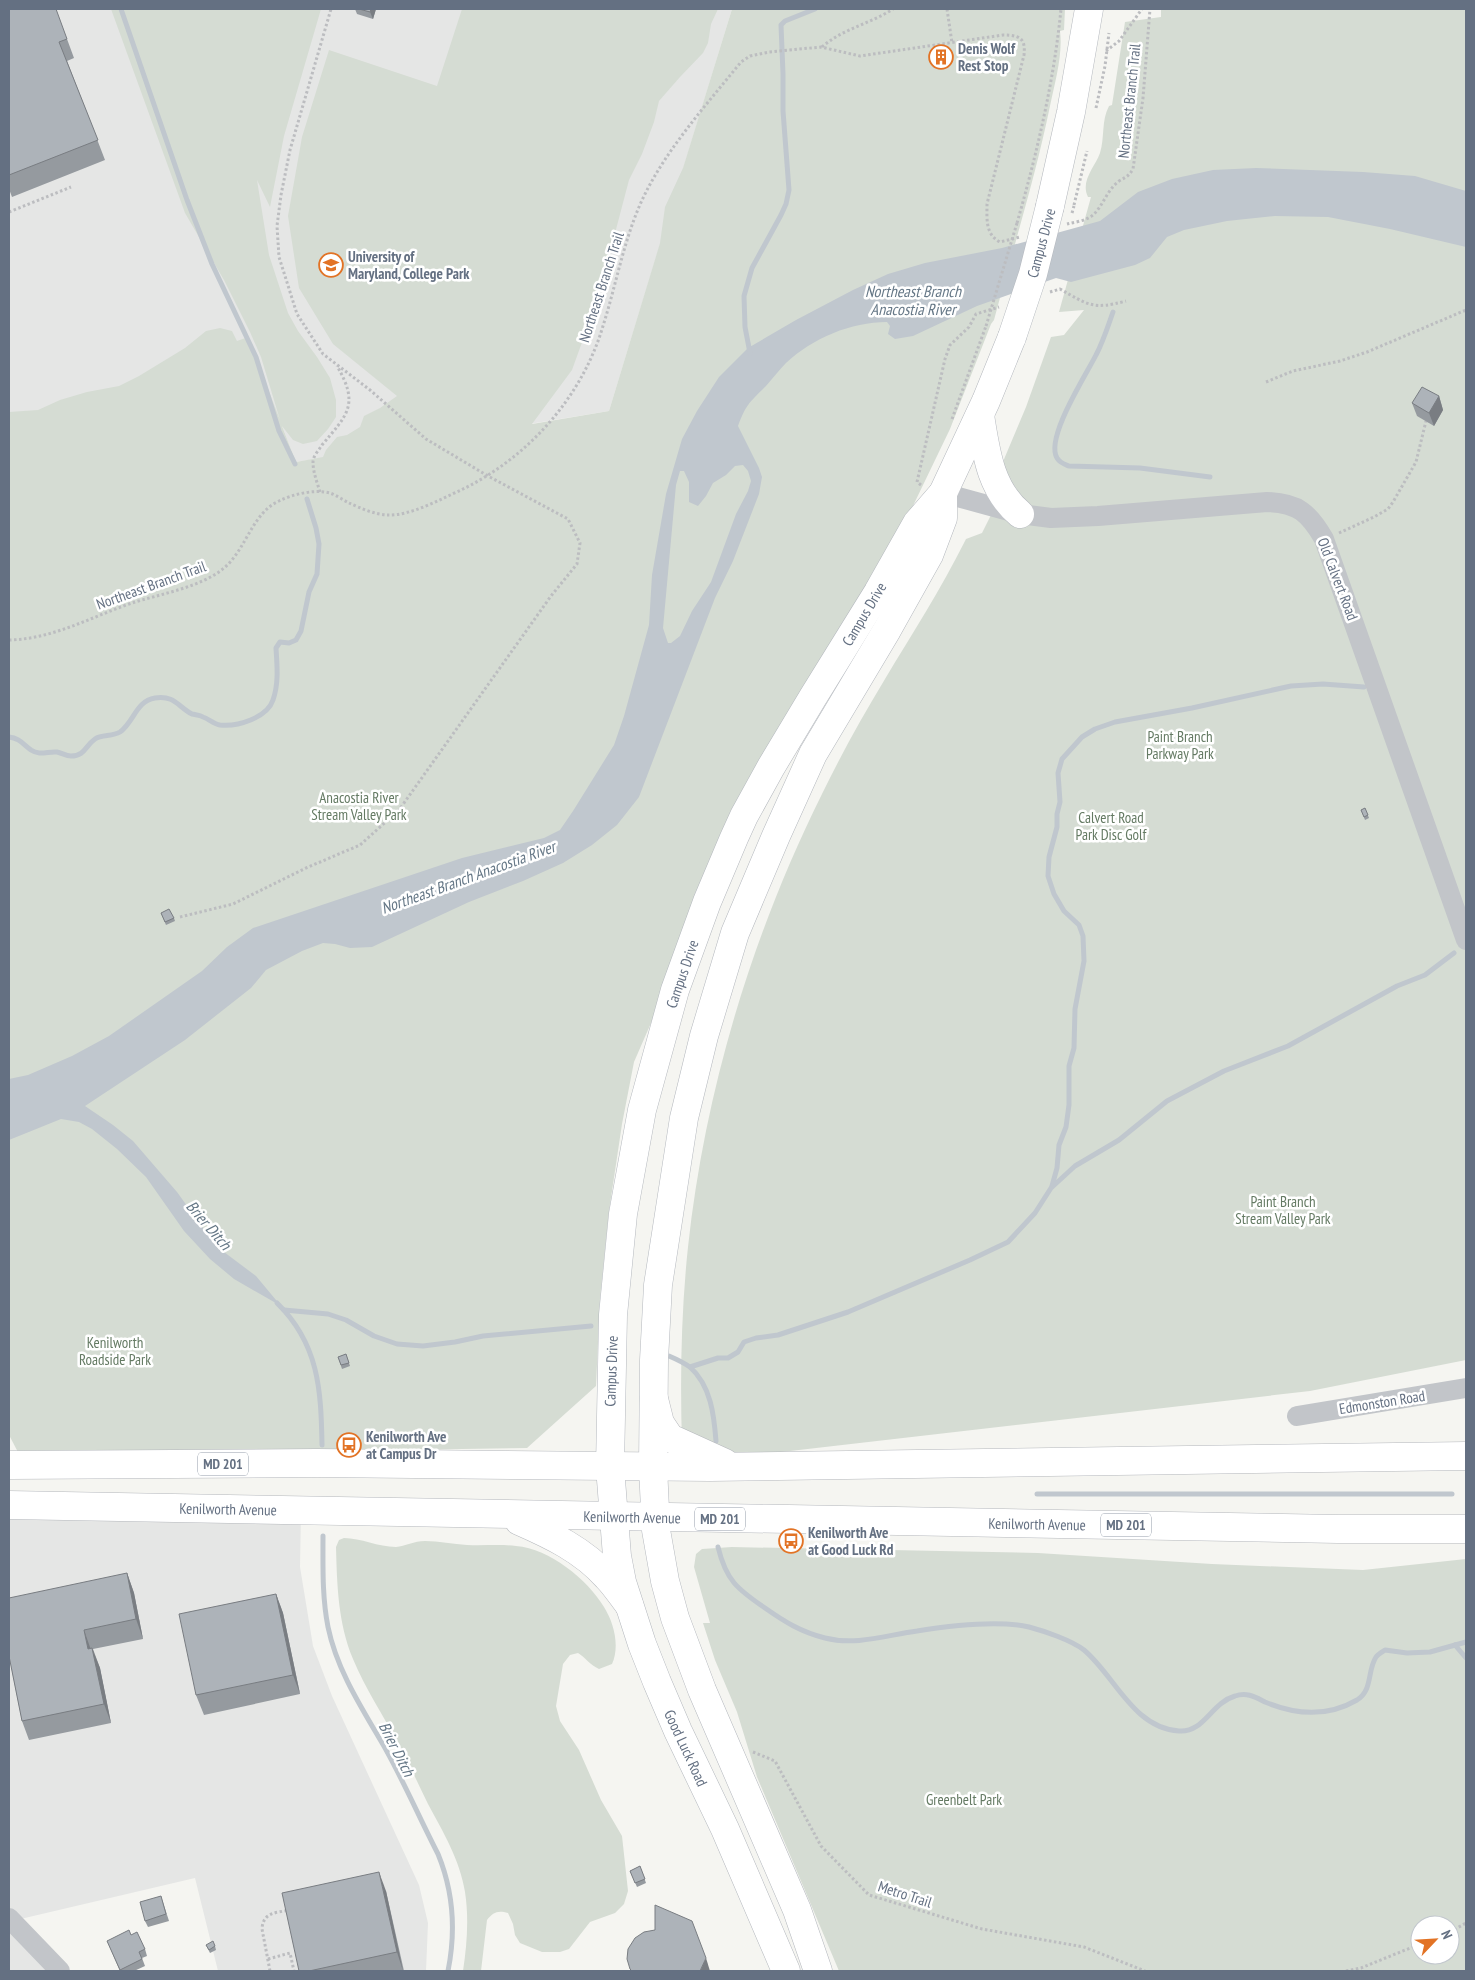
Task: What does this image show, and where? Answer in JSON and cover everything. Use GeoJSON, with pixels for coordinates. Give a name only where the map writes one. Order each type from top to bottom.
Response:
{"type":"FeatureCollection","features":[{"type":"Feature","properties":{"kind":"main road","name":"Campus Drive"},"geometry":{"type":"LineString","coordinates":[[613,1516],[610,1467],[613,1315],[623,1214],[642,1110],[675,990],[707,902],[752,801],[813,696],[878,592],[917,523],[943,493],[980,415],[1012,337],[1033,274],[1073,104],[1088,9]]}},
{"type":"Feature","properties":{"kind":"main road"},"geometry":{"type":"LineString","coordinates":[[980,415],[985,454],[990,470],[1008,503],[1020,514]]}},
{"type":"Feature","properties":{"kind":"main road","name":"Campus Drive"},"geometry":{"type":"LineString","coordinates":[[655,1517],[652,1467],[658,1285],[684,1118],[704,1036],[735,933],[776,836],[813,754],[887,630],[929,554],[942,518],[943,493]]}},
{"type":"Feature","properties":{"kind":"main road"},"geometry":{"type":"LineString","coordinates":[[654,1399],[660,1422],[670,1438],[734,1467]]}},
{"type":"Feature","properties":{"kind":"main road","name":"MD 201"},"geometry":{"type":"LineString","coordinates":[[9,1465],[317,1464],[734,1467],[1466,1456]]}},
{"type":"Feature","properties":{"kind":"main road","name":"Kenilworth Avenue"},"geometry":{"type":"LineString","coordinates":[[9,1505],[1338,1530],[1466,1529]]}},
{"type":"Feature","properties":{"kind":"main road"},"geometry":{"type":"LineString","coordinates":[[506,1515],[570,1545],[607,1577],[629,1605]]}},
{"type":"Feature","properties":{"kind":"main road","name":"Good Luck Road"},"geometry":{"type":"LineString","coordinates":[[613,1516],[617,1556],[629,1605],[642,1644],[678,1731],[725,1829],[786,1971]]}},
{"type":"Feature","properties":{"kind":"main road"},"geometry":{"type":"LineString","coordinates":[[655,1517],[665,1581],[675,1618],[702,1690],[797,1910],[818,1971]]}},
{"type":"Feature","properties":{"kind":"street","name":"Old Calvert Road"},"geometry":{"type":"LineString","coordinates":[[943,493],[1020,514],[1070,518],[1267,502],[1292,505],[1304,512],[1315,523],[1324,539],[1466,940]]}},
{"type":"Feature","properties":{"kind":"street","name":"Edmonston Road"},"geometry":{"type":"LineString","coordinates":[[1297,1416],[1466,1388]]}},
{"type":"Feature","properties":{"kind":"street"},"geometry":{"type":"LineString","coordinates":[[9,1918],[60,1971]]}},
{"type":"Feature","properties":{"kind":"path"},"geometry":{"type":"LineString","coordinates":[[180,917],[233,904],[306,868],[360,845],[399,810],[551,596],[577,564],[580,544],[568,519],[488,476],[426,439],[370,390],[323,354],[297,314],[279,257],[277,226],[290,150],[331,9]]}},
{"type":"Feature","properties":{"kind":"path","name":"Northeast Branch Trail"},"geometry":{"type":"LineString","coordinates":[[821,47],[832,38],[878,19],[893,9]]}},
{"type":"Feature","properties":{"kind":"path"},"geometry":{"type":"LineString","coordinates":[[948,9],[952,43]]}},
{"type":"Feature","properties":{"kind":"path"},"geometry":{"type":"LineString","coordinates":[[986,326],[1017,223],[1039,138],[1061,9]]}},
{"type":"Feature","properties":{"kind":"path"},"geometry":{"type":"LineString","coordinates":[[1106,52],[1119,41],[1142,9]]}},
{"type":"Feature","properties":{"kind":"path","name":"Northeast Branch Trail"},"geometry":{"type":"LineString","coordinates":[[1096,210],[1109,191],[1129,176],[1133,169],[1144,98],[1150,9]]}},
{"type":"Feature","properties":{"kind":"path","name":"Northeast Branch Trail"},"geometry":{"type":"LineString","coordinates":[[9,640],[25,640],[66,630],[131,604],[201,581],[222,571],[231,562],[260,516],[277,502],[292,496],[318,492],[331,493],[350,503],[388,515],[403,513],[428,505],[488,476],[520,452],[548,425],[568,401],[586,367],[602,330],[633,223],[645,193],[689,126],[741,62],[750,56],[769,52],[821,47],[860,56],[1003,35],[1022,39],[1025,47],[987,204],[987,222],[990,233],[995,239]]}},
{"type":"Feature","properties":{"kind":"path"},"geometry":{"type":"LineString","coordinates":[[9,212],[71,187]]}},
{"type":"Feature","properties":{"kind":"path"},"geometry":{"type":"LineString","coordinates":[[1266,382],[1293,371],[1340,362],[1466,310]]}},
{"type":"Feature","properties":{"kind":"path"},"geometry":{"type":"LineString","coordinates":[[318,492],[313,460],[318,450],[347,414],[350,402],[345,379],[336,364]]}},
{"type":"Feature","properties":{"kind":"path"},"geometry":{"type":"LineString","coordinates":[[1333,535],[1374,518],[1388,509],[1416,462],[1426,421]]}},
{"type":"Feature","properties":{"kind":"path","name":"Metro Trail"},"geometry":{"type":"LineString","coordinates":[[724,1741],[775,1761],[821,1846],[869,1894],[982,1929],[1084,1947],[1145,1971]]}},
{"type":"Feature","properties":{"kind":"path"},"geometry":{"type":"LineString","coordinates":[[270,1971],[262,1922],[266,1916],[298,1908]]}},
{"type":"Feature","properties":{"kind":"path"},"geometry":{"type":"LineString","coordinates":[[1346,1971],[1361,1968],[1410,1948]]}},
{"type":"Feature","properties":{"kind":"path"},"geometry":{"type":"LineString","coordinates":[[268,1958],[298,1952]]}},
{"type":"Feature","properties":{"kind":"path"},"geometry":{"type":"LineString","coordinates":[[290,1954],[294,1971]]}},
{"type":"Feature","properties":{"kind":"shaded area","name":"University of Maryland, College Park"},"geometry":{"type":"Polygon","coordinates":[[[9,9],[732,9],[609,411],[296,462],[247,337],[9,472],[9,9]]]}},
{"type":"Feature","properties":{"kind":"shaded area"},"geometry":{"type":"Polygon","coordinates":[[[9,1505],[301,1511],[300,1567],[313,1646],[332,1696],[419,1885],[428,1923],[426,1971],[218,1971],[195,1878],[12,1921],[60,1971],[9,1971],[9,1505]]]}},
{"type":"Feature","properties":{"kind":"green space","name":"Anacostia River Stream Valley Park"},"geometry":{"type":"Polygon","coordinates":[[[111,9],[321,9],[284,136],[270,207],[257,180],[269,255],[288,313],[330,378],[336,400],[336,417],[317,441],[303,444],[293,440],[282,426],[296,462],[323,457],[326,450],[337,437],[347,435],[360,427],[364,416],[397,396],[333,344],[299,288],[288,216],[302,137],[329,50],[437,86],[462,9],[718,9],[711,24],[708,43],[703,53],[659,101],[654,122],[642,154],[629,180],[598,298],[572,370],[532,424],[609,411],[660,243],[665,207],[683,168],[732,9],[1065,9],[1064,30],[1060,31],[1061,40],[1056,78],[1024,213],[994,320],[950,429],[911,510],[867,588],[793,703],[758,766],[634,1062],[622,1124],[609,1211],[600,1298],[596,1386],[527,1448],[20,1456],[9,1435],[9,412],[38,410],[60,400],[87,392],[119,386],[185,348],[206,331],[220,328],[232,331],[237,341],[248,337],[280,420],[261,357],[250,332],[224,280],[185,213],[111,9]]]}},
{"type":"Feature","properties":{"kind":"green space"},"geometry":{"type":"Polygon","coordinates":[[[1161,9],[1466,9],[1466,1360],[1310,1391],[704,1461],[682,1445],[682,1321],[688,1247],[706,1130],[735,1014],[774,902],[829,779],[876,693],[936,594],[966,539],[982,533],[1009,479],[1002,464],[1026,407],[1051,337],[1064,335],[1084,310],[1059,312],[1091,197],[1088,197],[1086,191],[1087,180],[1100,153],[1105,117],[1109,106],[1112,105],[1125,22],[1161,17],[1161,9]]]}},
{"type":"Feature","properties":{"kind":"green space"},"geometry":{"type":"Polygon","coordinates":[[[344,1538],[396,1547],[417,1542],[436,1541],[467,1545],[510,1545],[529,1548],[554,1559],[578,1576],[597,1596],[608,1613],[616,1642],[612,1664],[599,1669],[578,1653],[570,1655],[563,1664],[556,1706],[560,1721],[579,1750],[601,1800],[622,1836],[628,1891],[624,1904],[615,1913],[590,1922],[569,1949],[560,1952],[542,1952],[520,1943],[515,1935],[508,1913],[494,1913],[487,1920],[481,1971],[463,1971],[467,1912],[463,1880],[450,1846],[406,1758],[358,1670],[344,1632],[338,1590],[336,1547],[339,1540],[344,1538]]]}},
{"type":"Feature","properties":{"kind":"green space","name":"Greenbelt Park"},"geometry":{"type":"Polygon","coordinates":[[[732,1547],[1038,1553],[1212,1564],[1363,1570],[1466,1559],[1466,1971],[839,1971],[757,1777],[737,1712],[715,1660],[703,1623],[710,1623],[694,1567],[696,1554],[702,1549],[732,1547]]]}},
{"type":"Feature","properties":{"kind":"water","name":"Northeast Branch Anacostia River"},"geometry":{"type":"Polygon","coordinates":[[[1256,168],[1415,176],[1466,191],[1466,247],[1328,217],[1275,216],[1227,221],[1184,230],[1167,237],[1150,258],[1135,265],[1071,282],[1056,278],[977,306],[913,336],[895,339],[888,334],[890,326],[887,322],[873,323],[846,328],[808,346],[783,366],[749,404],[738,426],[762,477],[759,494],[733,561],[715,598],[639,797],[617,825],[592,845],[563,863],[469,902],[372,947],[350,948],[323,943],[302,951],[266,970],[251,988],[185,1040],[85,1106],[133,1141],[177,1192],[216,1246],[256,1276],[281,1306],[234,1279],[210,1259],[184,1231],[146,1177],[117,1149],[92,1129],[79,1122],[61,1119],[9,1140],[9,1079],[28,1075],[72,1056],[109,1036],[202,971],[227,947],[253,928],[462,858],[544,838],[560,830],[614,745],[624,716],[649,625],[652,575],[666,494],[682,439],[719,377],[748,348],[796,320],[888,274],[925,263],[1002,248],[1100,221],[1138,192],[1172,179],[1213,170],[1256,168]],[[743,465],[735,466],[726,475],[713,483],[698,506],[689,502],[689,482],[684,471],[680,471],[676,485],[663,628],[668,643],[671,643],[680,636],[692,611],[711,582],[736,514],[748,491],[751,481],[748,471],[743,465]]]}},
{"type":"Feature","properties":{"kind":"building"},"geometry":{"type":"Polygon","coordinates":[[[9,9],[56,9],[67,39],[59,42],[98,140],[9,175],[9,9]]]}},
{"type":"Feature","properties":{"kind":"building"},"geometry":{"type":"Polygon","coordinates":[[[359,9],[371,9],[370,12],[359,9]]]}},
{"type":"Feature","properties":{"kind":"building"},"geometry":{"type":"Polygon","coordinates":[[[944,47],[946,57],[936,59],[934,49],[944,47]]]}},
{"type":"Feature","properties":{"kind":"building"},"geometry":{"type":"Polygon","coordinates":[[[1422,387],[1439,396],[1429,413],[1412,403],[1422,387]]]}},
{"type":"Feature","properties":{"kind":"building"},"geometry":{"type":"Polygon","coordinates":[[[1365,808],[1368,815],[1364,817],[1361,810],[1365,808]]]}},
{"type":"Feature","properties":{"kind":"building"},"geometry":{"type":"Polygon","coordinates":[[[169,909],[174,918],[165,922],[161,913],[169,909]]]}},
{"type":"Feature","properties":{"kind":"building"},"geometry":{"type":"Polygon","coordinates":[[[346,1354],[349,1363],[341,1365],[338,1357],[346,1354]]]}},
{"type":"Feature","properties":{"kind":"building"},"geometry":{"type":"Polygon","coordinates":[[[127,1573],[136,1619],[84,1630],[88,1649],[92,1648],[104,1704],[22,1721],[9,1656],[9,1598],[127,1573]]]}},
{"type":"Feature","properties":{"kind":"building"},"geometry":{"type":"Polygon","coordinates":[[[276,1594],[293,1675],[196,1695],[179,1614],[276,1594]]]}},
{"type":"Feature","properties":{"kind":"building"},"geometry":{"type":"Polygon","coordinates":[[[640,1866],[645,1879],[635,1883],[630,1871],[640,1866]]]}},
{"type":"Feature","properties":{"kind":"building"},"geometry":{"type":"Polygon","coordinates":[[[379,1872],[397,1952],[309,1971],[299,1971],[282,1893],[379,1872]]]}},
{"type":"Feature","properties":{"kind":"building"},"geometry":{"type":"Polygon","coordinates":[[[161,1896],[166,1914],[145,1921],[140,1902],[161,1896]]]}},
{"type":"Feature","properties":{"kind":"building"},"geometry":{"type":"Polygon","coordinates":[[[655,1905],[692,1921],[706,1958],[700,1971],[632,1971],[630,1969],[627,1959],[628,1949],[635,1938],[644,1932],[655,1930],[655,1905]]]}},
{"type":"Feature","properties":{"kind":"building"},"geometry":{"type":"Polygon","coordinates":[[[129,1930],[131,1935],[137,1932],[145,1949],[139,1952],[142,1959],[120,1970],[107,1941],[129,1930]]]}},
{"type":"Feature","properties":{"kind":"building"},"geometry":{"type":"Polygon","coordinates":[[[213,1941],[215,1946],[209,1950],[206,1945],[213,1941]]]}},
{"type":"Feature","properties":{"kind":"waterway"},"geometry":{"type":"LineString","coordinates":[[121,9],[187,200],[212,264],[256,357],[279,431],[295,464]]}},
{"type":"Feature","properties":{"kind":"waterway"},"geometry":{"type":"LineString","coordinates":[[750,353],[745,327],[744,296],[752,268],[781,215],[789,190],[783,111],[781,25],[785,21],[815,9]]}},
{"type":"Feature","properties":{"kind":"waterway"},"geometry":{"type":"LineString","coordinates":[[1113,312],[1099,350],[1061,422],[1055,449],[1057,458],[1069,466],[1140,468],[1210,477]]}},
{"type":"Feature","properties":{"kind":"waterway"},"geometry":{"type":"LineString","coordinates":[[9,737],[18,740],[38,753],[57,752],[76,756],[98,737],[120,732],[143,703],[155,698],[172,700],[192,714],[220,725],[243,723],[265,712],[273,700],[276,687],[276,648],[280,642],[289,643],[296,640],[301,631],[309,592],[317,574],[319,544],[307,499]]}},
{"type":"Feature","properties":{"kind":"waterway"},"geometry":{"type":"LineString","coordinates":[[1052,1186],[1057,1168],[1059,1145],[1066,1127],[1069,1105],[1069,1066],[1074,1048],[1075,1009],[1084,961],[1083,936],[1079,925],[1064,911],[1054,894],[1048,876],[1049,857],[1057,827],[1057,814],[1060,802],[1058,773],[1062,759],[1082,737],[1095,729],[1115,722],[1192,708],[1291,686],[1323,684],[1364,687]]}},
{"type":"Feature","properties":{"kind":"waterway"},"geometry":{"type":"LineString","coordinates":[[690,1367],[718,1358],[728,1358],[738,1352],[744,1342],[778,1335],[848,1312],[1008,1242],[1035,1213],[1051,1188],[1075,1166],[1119,1140],[1167,1101],[1224,1071],[1288,1046],[1397,986],[1425,975],[1454,953]]}},
{"type":"Feature","properties":{"kind":"waterway","name":"Brier Ditch"},"geometry":{"type":"LineString","coordinates":[[277,1303],[302,1335],[315,1369],[320,1405],[322,1445]]}},
{"type":"Feature","properties":{"kind":"waterway"},"geometry":{"type":"LineString","coordinates":[[284,1310],[328,1314],[346,1320],[374,1336],[397,1344],[423,1346],[483,1336],[591,1326]]}},
{"type":"Feature","properties":{"kind":"waterway"},"geometry":{"type":"LineString","coordinates":[[669,1356],[690,1367],[703,1383],[710,1401],[716,1441]]}},
{"type":"Feature","properties":{"kind":"waterway"},"geometry":{"type":"LineString","coordinates":[[1037,1494],[1452,1494]]}},
{"type":"Feature","properties":{"kind":"waterway","name":"Brier Ditch"},"geometry":{"type":"LineString","coordinates":[[323,1536],[323,1582],[328,1627],[332,1643],[344,1675],[399,1774],[438,1854],[443,1869],[450,1898],[453,1927],[448,1971]]}},
{"type":"Feature","properties":{"kind":"waterway"},"geometry":{"type":"LineString","coordinates":[[718,1547],[729,1576],[740,1589],[779,1618],[808,1633],[825,1638],[848,1641],[958,1626],[1003,1624],[1029,1627],[1050,1633],[1079,1646],[1095,1661],[1137,1711],[1149,1721],[1163,1728],[1179,1731],[1195,1727],[1220,1705],[1239,1695],[1251,1696],[1288,1710],[1300,1712],[1323,1712],[1346,1706],[1362,1696],[1368,1686],[1373,1662],[1385,1650],[1407,1653],[1430,1652],[1466,1642]]}},
{"type":"Feature","properties":{"kind":"waterway"},"geometry":{"type":"LineString","coordinates":[[1455,1645],[1466,1658]]}},
{"type":"Feature","properties":{"kind":"place","name":"Denis Wolf Rest Stop"},"geometry":{"type":"Point","coordinates":[941,57]}},
{"type":"Feature","properties":{"kind":"place","name":"University of Maryland, College Park"},"geometry":{"type":"Point","coordinates":[331,265]}},
{"type":"Feature","properties":{"kind":"place","name":"Kenilworth Ave at Campus Dr"},"geometry":{"type":"Point","coordinates":[349,1445]}},
{"type":"Feature","properties":{"kind":"place","name":"Kenilworth Ave at Good Luck Rd"},"geometry":{"type":"Point","coordinates":[791,1541]}},
{"type":"Feature","properties":{"kind":"park label","name":"Paint Branch Parkway Park"},"geometry":{"type":"Point","coordinates":[1180,744]}},
{"type":"Feature","properties":{"kind":"park label","name":"Calvert Road Park Disc Golf"},"geometry":{"type":"Point","coordinates":[1111,826]}},
{"type":"Feature","properties":{"kind":"park label","name":"Paint Branch Stream Valley Park"},"geometry":{"type":"Point","coordinates":[1283,1210]}},
{"type":"Feature","properties":{"kind":"park label","name":"Kenilworth Roadside Park"},"geometry":{"type":"Point","coordinates":[115,1350]}}]}
